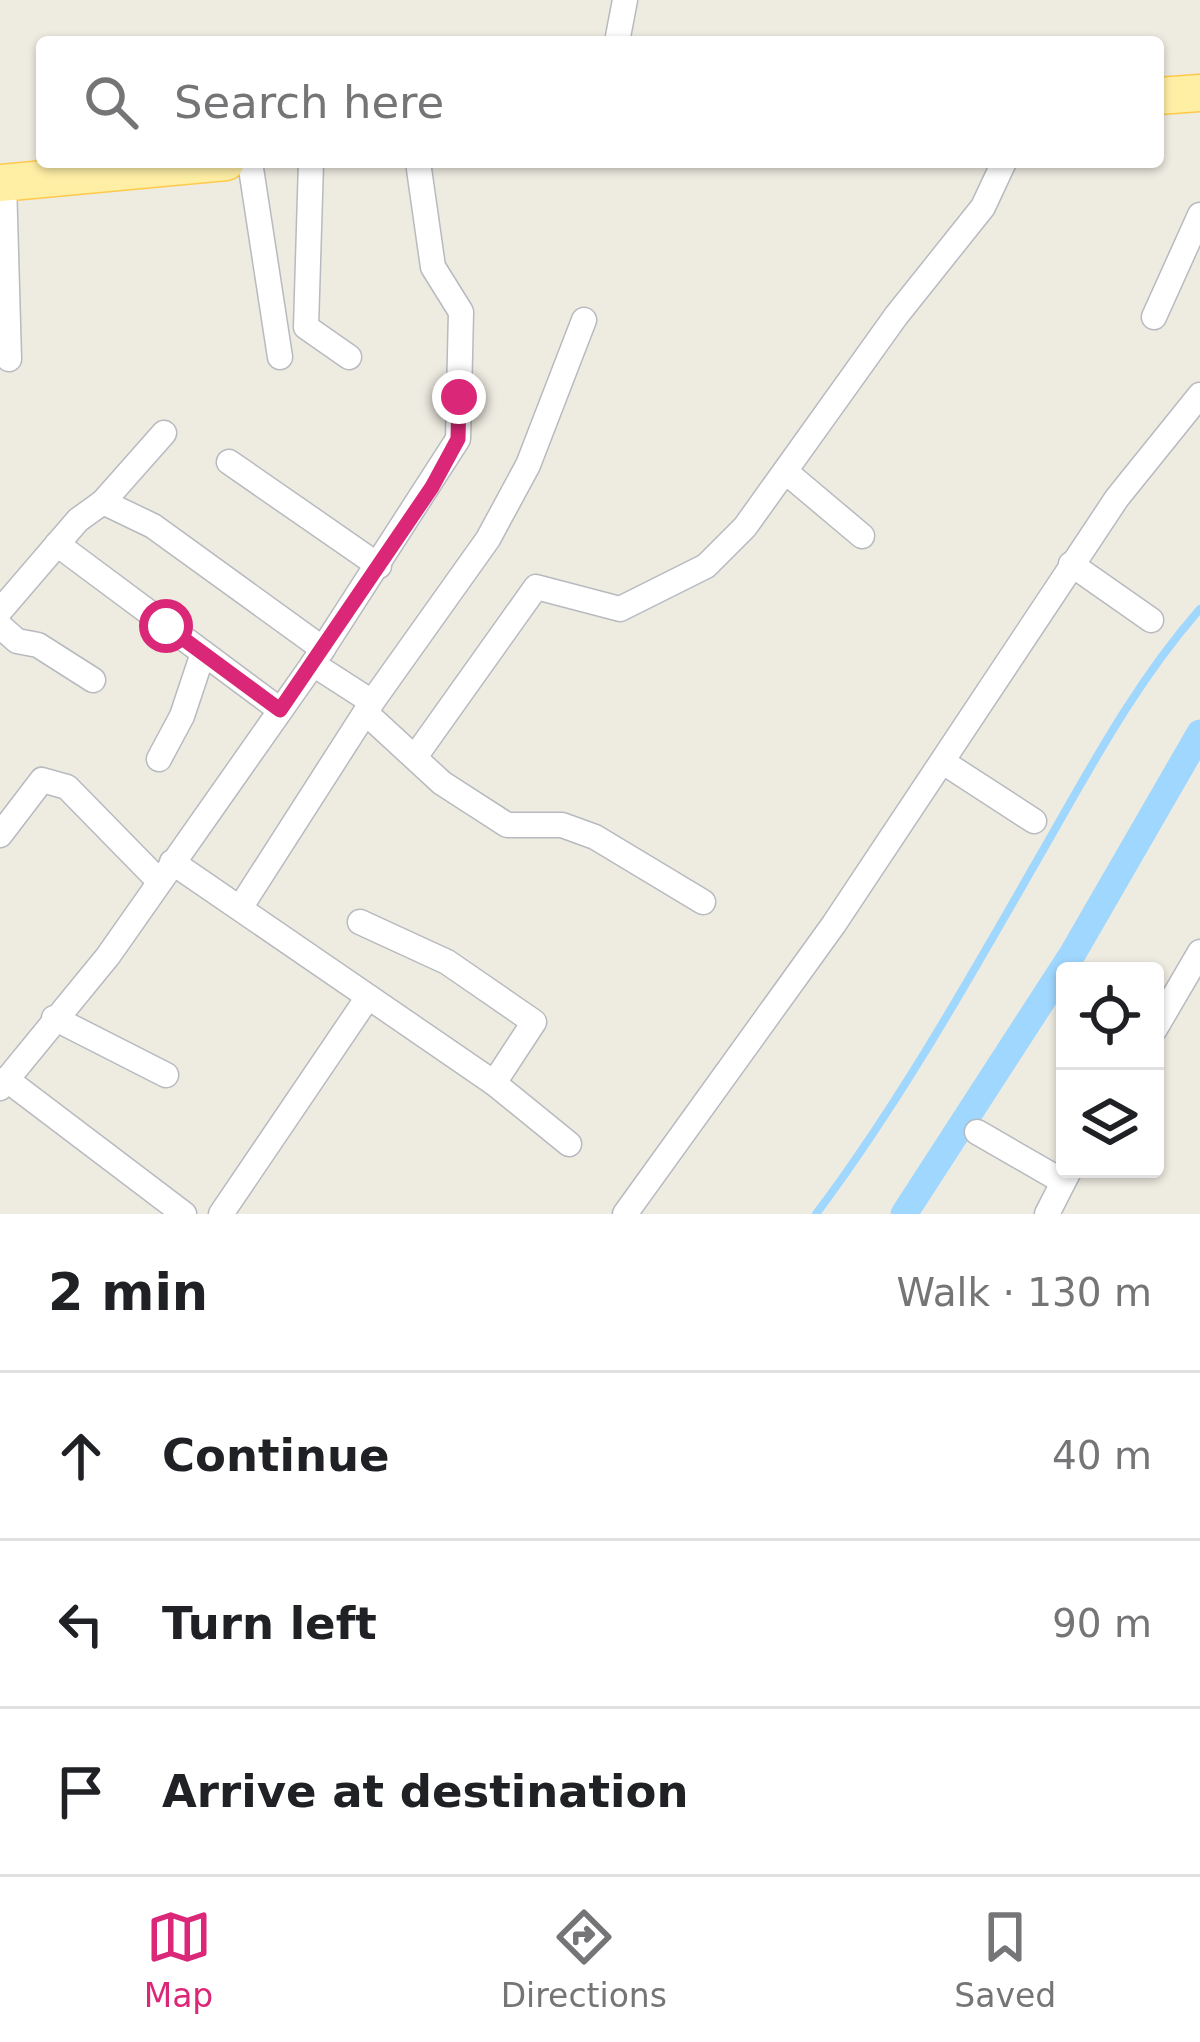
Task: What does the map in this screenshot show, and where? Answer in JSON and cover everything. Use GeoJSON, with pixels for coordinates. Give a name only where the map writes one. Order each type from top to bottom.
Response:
{"type":"FeatureCollection","features":[{"type":"Feature","properties":{"kind":"main road"},"geometry":{"type":"LineString","coordinates":[[1164,95],[1200,93]]}},
{"type":"Feature","properties":{"kind":"main road"},"geometry":{"type":"LineString","coordinates":[[2,182],[159,168]]}},
{"type":"Feature","properties":{"kind":"street"},"geometry":{"type":"LineString","coordinates":[[617,36],[625,0]]}},
{"type":"Feature","properties":{"kind":"street"},"geometry":{"type":"LineString","coordinates":[[251,168],[280,357]]}},
{"type":"Feature","properties":{"kind":"street"},"geometry":{"type":"LineString","coordinates":[[311,168],[306,327],[349,357]]}},
{"type":"Feature","properties":{"kind":"street"},"geometry":{"type":"LineString","coordinates":[[184,1214],[3,1083],[109,956],[379,566],[458,439],[460,312],[433,267],[419,168]]}},
{"type":"Feature","properties":{"kind":"street"},"geometry":{"type":"LineString","coordinates":[[415,757],[536,587],[620,609],[706,566],[746,527],[896,316],[983,208],[1001,168]]}},
{"type":"Feature","properties":{"kind":"street"},"geometry":{"type":"LineString","coordinates":[[2,182],[9,359]]}},
{"type":"Feature","properties":{"kind":"street"},"geometry":{"type":"LineString","coordinates":[[1154,317],[1200,215]]}},
{"type":"Feature","properties":{"kind":"street"},"geometry":{"type":"LineString","coordinates":[[240,908],[369,708],[488,539],[528,465],[584,320]]}},
{"type":"Feature","properties":{"kind":"street"},"geometry":{"type":"LineString","coordinates":[[625,1214],[943,762],[1071,564],[1200,394]]}},
{"type":"Feature","properties":{"kind":"street"},"geometry":{"type":"LineString","coordinates":[[0,611],[164,433]]}},
{"type":"Feature","properties":{"kind":"street"},"geometry":{"type":"LineString","coordinates":[[229,462],[379,566]]}},
{"type":"Feature","properties":{"kind":"street"},"geometry":{"type":"LineString","coordinates":[[786,472],[862,536]]}},
{"type":"Feature","properties":{"kind":"street"},"geometry":{"type":"LineString","coordinates":[[103,502],[153,526],[318,656],[442,783],[507,826],[562,825],[595,838],[703,902]]}},
{"type":"Feature","properties":{"kind":"street"},"geometry":{"type":"LineString","coordinates":[[57,544],[280,710]]}},
{"type":"Feature","properties":{"kind":"street"},"geometry":{"type":"LineString","coordinates":[[1071,564],[1151,620]]}},
{"type":"Feature","properties":{"kind":"street"},"geometry":{"type":"LineString","coordinates":[[0,626],[17,641],[38,645],[93,680]]}},
{"type":"Feature","properties":{"kind":"street"},"geometry":{"type":"LineString","coordinates":[[159,759],[182,716],[203,652]]}},
{"type":"Feature","properties":{"kind":"street"},"geometry":{"type":"LineString","coordinates":[[943,762],[1034,821]]}},
{"type":"Feature","properties":{"kind":"street"},"geometry":{"type":"LineString","coordinates":[[0,835],[42,780],[67,787],[166,872],[240,908],[494,1083],[569,1144]]}},
{"type":"Feature","properties":{"kind":"street"},"geometry":{"type":"LineString","coordinates":[[360,922],[447,962],[534,1022],[494,1083]]}},
{"type":"Feature","properties":{"kind":"street"},"geometry":{"type":"LineString","coordinates":[[1164,1014],[1200,952]]}},
{"type":"Feature","properties":{"kind":"street"},"geometry":{"type":"LineString","coordinates":[[221,1214],[368,997]]}},
{"type":"Feature","properties":{"kind":"street"},"geometry":{"type":"LineString","coordinates":[[54,1018],[166,1075]]}},
{"type":"Feature","properties":{"kind":"street"},"geometry":{"type":"LineString","coordinates":[[977,1132],[1056,1170]]}},
{"type":"Feature","properties":{"kind":"street"},"geometry":{"type":"LineString","coordinates":[[1047,1214],[1065,1178]]}},
{"type":"Feature","properties":{"kind":"waterway"},"geometry":{"type":"LineString","coordinates":[[816,1214],[929,1046],[1130,703],[1200,609]]}},
{"type":"Feature","properties":{"kind":"waterway"},"geometry":{"type":"LineString","coordinates":[[904,1214],[1073,953],[1200,733]]}},
{"type":"Feature","properties":{"kind":"route"},"geometry":{"type":"LineString","coordinates":[[166,626],[280,710],[432,487],[458,439],[459,397]]}}]}
